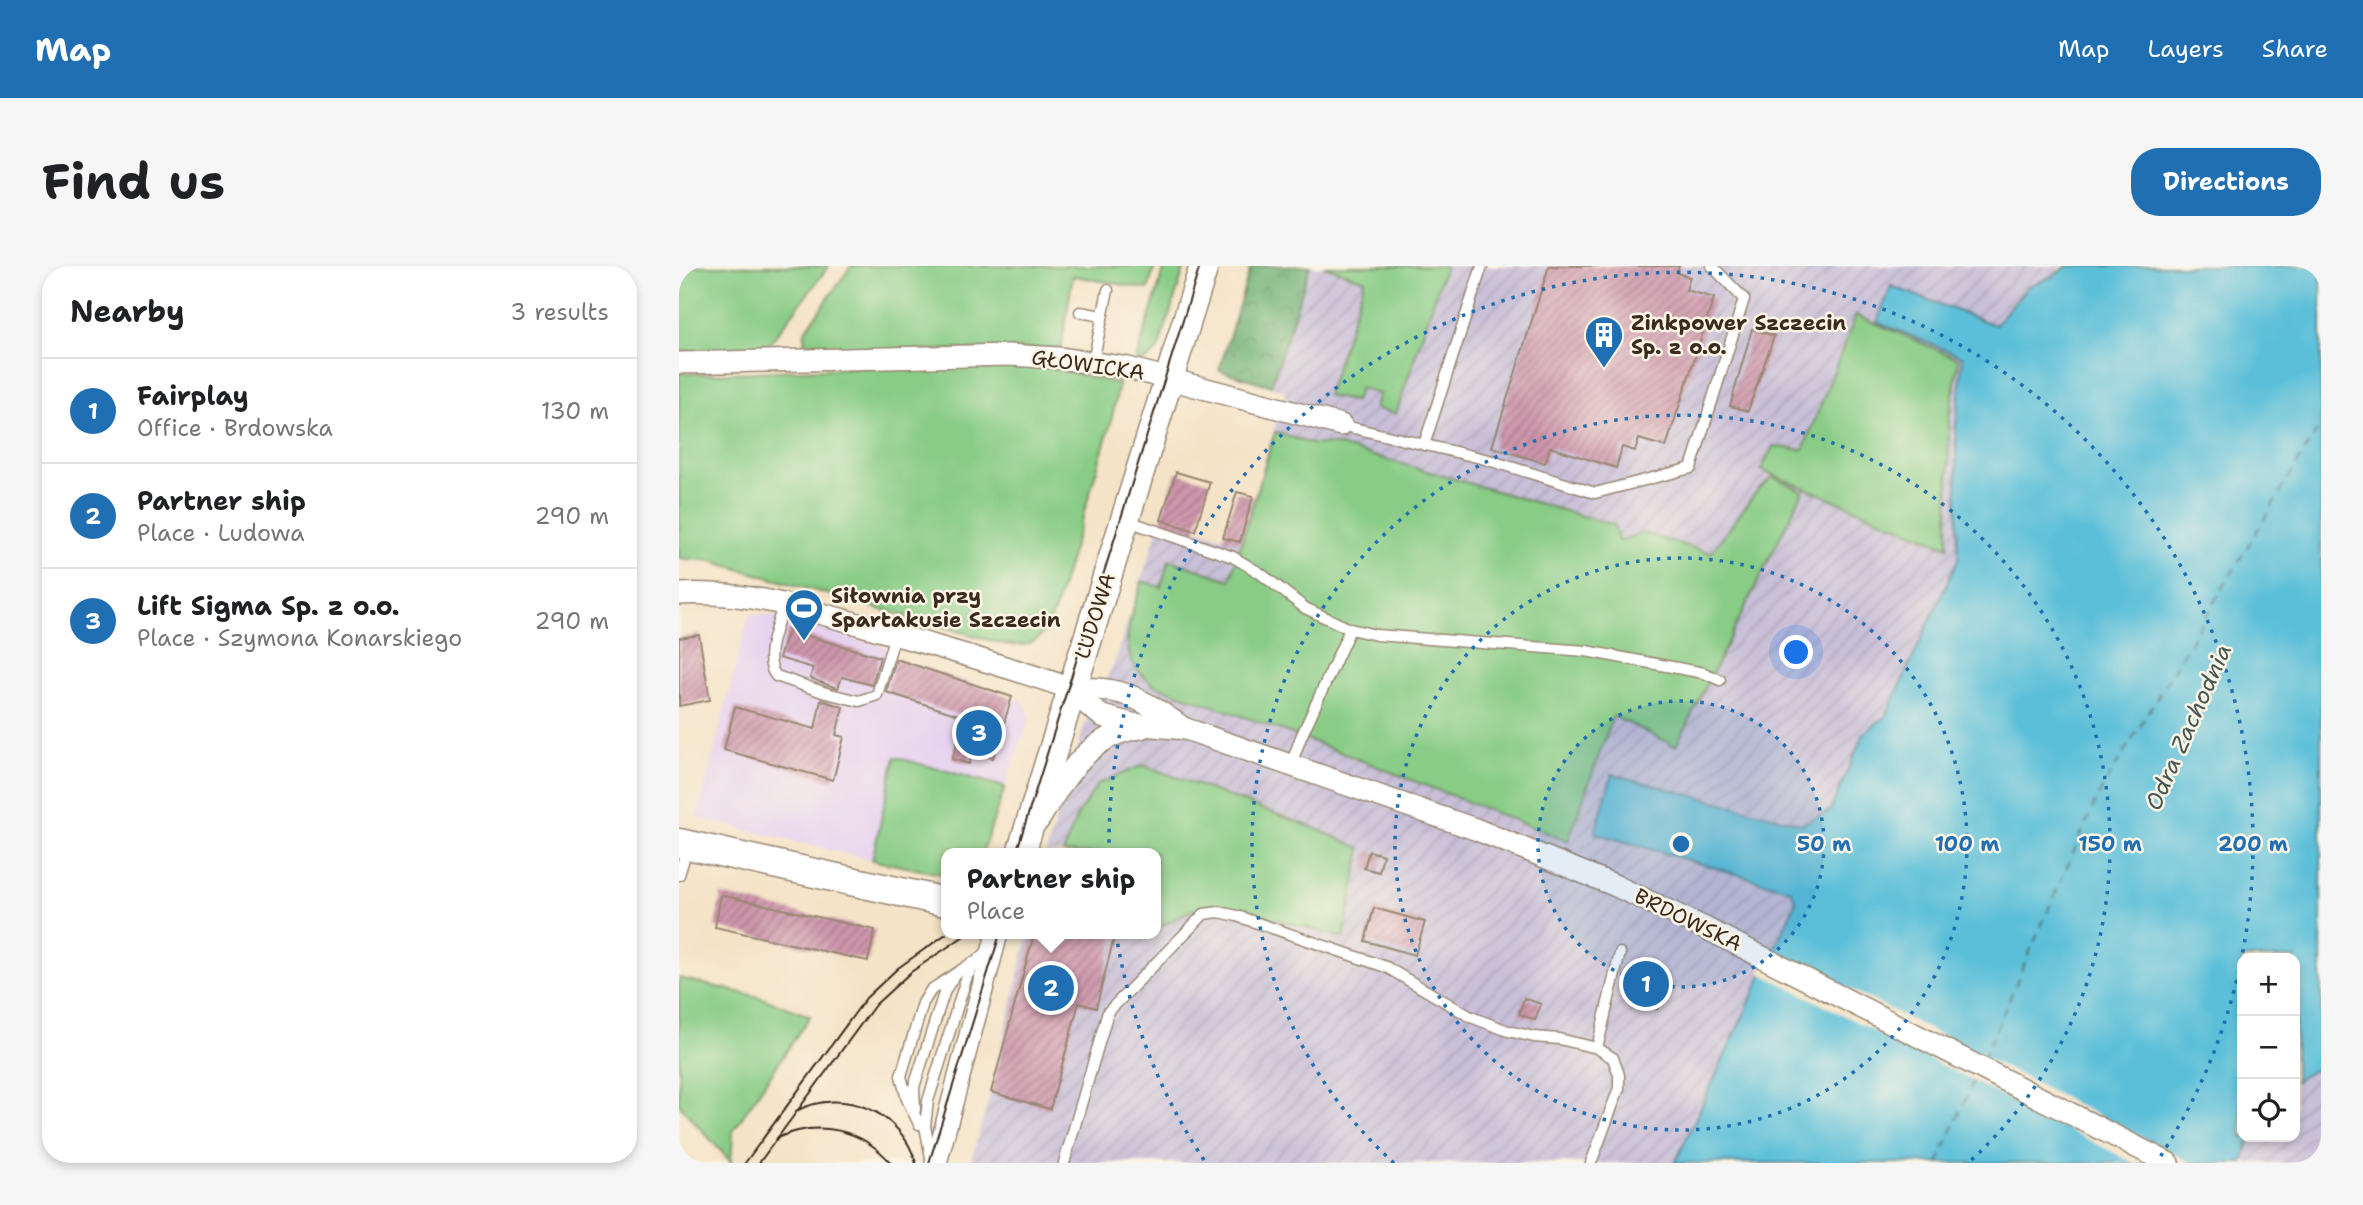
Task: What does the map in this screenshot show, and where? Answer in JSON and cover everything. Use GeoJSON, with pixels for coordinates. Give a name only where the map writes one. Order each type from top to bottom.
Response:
{"type":"FeatureCollection","features":[{"type":"Feature","properties":{"kind":"street","name":"LUDOWA"},"geometry":{"type":"LineString","coordinates":[[1022,848],[1204,266]]}},
{"type":"Feature","properties":{"kind":"street","name":"GŁOWICKA"},"geometry":{"type":"LineString","coordinates":[[679,363],[1009,355],[1093,362],[1169,378],[1341,425]]}},
{"type":"Feature","properties":{"kind":"street"},"geometry":{"type":"LineString","coordinates":[[679,594],[749,597],[784,603],[969,654],[1072,689]]}},
{"type":"Feature","properties":{"kind":"street","name":"BRDOWSKA"},"geometry":{"type":"LineString","coordinates":[[1072,689],[1087,687],[1118,690],[1152,707],[1186,729],[1452,821],[1558,861],[1637,895],[2168,1163]]}},
{"type":"Feature","properties":{"kind":"street","name":"BRDOWSKA"},"geometry":{"type":"LineString","coordinates":[[1072,689],[1103,716],[1158,727],[1186,729]]}},
{"type":"Feature","properties":{"kind":"street","name":"BRDOWSKA"},"geometry":{"type":"LineString","coordinates":[[1023,848],[1070,773],[1092,747],[1110,735],[1125,730],[1158,727]]}},
{"type":"Feature","properties":{"kind":"street"},"geometry":{"type":"LineString","coordinates":[[684,844],[941,901]]}},
{"type":"Feature","properties":{"kind":"street"},"geometry":{"type":"LineString","coordinates":[[936,1160],[990,945]]}},
{"type":"Feature","properties":{"kind":"lane"},"geometry":{"type":"LineString","coordinates":[[1425,445],[1482,266]]}},
{"type":"Feature","properties":{"kind":"lane","name":"GŁOWICKA"},"geometry":{"type":"LineString","coordinates":[[1341,425],[1485,459],[1595,493],[1691,468],[1744,299],[1712,266]]}},
{"type":"Feature","properties":{"kind":"lane"},"geometry":{"type":"LineString","coordinates":[[1093,362],[1108,290]]}},
{"type":"Feature","properties":{"kind":"lane"},"geometry":{"type":"LineString","coordinates":[[1080,312],[1102,316]]}},
{"type":"Feature","properties":{"kind":"lane"},"geometry":{"type":"LineString","coordinates":[[1125,520],[1233,557],[1260,573],[1305,608],[1350,629],[1376,635],[1586,651],[1704,673],[1720,680]]}},
{"type":"Feature","properties":{"kind":"lane"},"geometry":{"type":"LineString","coordinates":[[784,603],[769,658],[770,670],[776,676],[826,693],[859,701],[877,695],[895,635]]}},
{"type":"Feature","properties":{"kind":"lane"},"geometry":{"type":"LineString","coordinates":[[1291,765],[1350,629]]}},
{"type":"Feature","properties":{"kind":"lane"},"geometry":{"type":"LineString","coordinates":[[679,875],[684,844]]}},
{"type":"Feature","properties":{"kind":"lane"},"geometry":{"type":"LineString","coordinates":[[1064,1163],[1108,1012],[1204,915],[1219,912],[1386,967],[1471,1017],[1508,1031],[1534,1037],[1559,1038],[1597,1048],[1613,1058],[1619,1075],[1619,1088],[1591,1163]]}},
{"type":"Feature","properties":{"kind":"lane"},"geometry":{"type":"LineString","coordinates":[[919,1124],[914,1104],[915,1082],[945,990],[952,979],[990,945]]}},
{"type":"Feature","properties":{"kind":"lane"},"geometry":{"type":"LineString","coordinates":[[1597,1048],[1620,953]]}},
{"type":"Feature","properties":{"kind":"lane"},"geometry":{"type":"LineString","coordinates":[[936,1160],[902,1087],[904,1063],[925,998],[931,990],[963,969]]}},
{"type":"Feature","properties":{"kind":"shaded area"},"geometry":{"type":"Polygon","coordinates":[[[1251,266],[2060,266],[2045,300],[1973,562],[1721,1163],[970,1163],[991,1092],[1027,939],[1161,939],[1161,848],[1048,848],[1084,727],[1115,661],[1161,520],[1240,542],[1286,391],[1219,370],[1251,266]]]}},
{"type":"Feature","properties":{"kind":"shaded area"},"geometry":{"type":"Polygon","coordinates":[[[749,614],[783,617],[887,648],[885,655],[1022,700],[1030,716],[1005,787],[895,758],[872,860],[697,818],[749,614]]]}},
{"type":"Feature","properties":{"kind":"shaded area"},"geometry":{"type":"Polygon","coordinates":[[[2321,1069],[2321,1163],[2243,1163],[2249,1142],[2300,1142],[2300,1078],[2321,1069]]]}},
{"type":"Feature","properties":{"kind":"green space"},"geometry":{"type":"Polygon","coordinates":[[[679,266],[829,266],[763,352],[679,351],[679,266]]]}},
{"type":"Feature","properties":{"kind":"green space"},"geometry":{"type":"Polygon","coordinates":[[[851,266],[1155,266],[1148,289],[1073,276],[1061,348],[815,352],[804,346],[805,331],[851,266]]]}},
{"type":"Feature","properties":{"kind":"green space"},"geometry":{"type":"Polygon","coordinates":[[[1165,266],[1185,266],[1159,347],[1149,358],[1135,363],[1165,266]]]}},
{"type":"Feature","properties":{"kind":"green space"},"geometry":{"type":"Polygon","coordinates":[[[1251,266],[1310,266],[1271,386],[1219,370],[1251,266]]]}},
{"type":"Feature","properties":{"kind":"green space"},"geometry":{"type":"Polygon","coordinates":[[[1324,266],[1445,266],[1396,414],[1375,408],[1379,394],[1360,388],[1355,401],[1327,396],[1365,280],[1324,266]]]}},
{"type":"Feature","properties":{"kind":"green space"},"geometry":{"type":"Polygon","coordinates":[[[1856,315],[1959,359],[1949,418],[1948,547],[1761,470],[1773,446],[1803,450],[1856,315]]]}},
{"type":"Feature","properties":{"kind":"green space"},"geometry":{"type":"Polygon","coordinates":[[[942,364],[1042,365],[1119,384],[1111,422],[1054,612],[1045,630],[1036,640],[1023,645],[1003,644],[711,561],[679,558],[679,373],[942,364]]]}},
{"type":"Feature","properties":{"kind":"green space"},"geometry":{"type":"Polygon","coordinates":[[[1275,432],[1312,444],[1336,445],[1614,525],[1618,541],[1643,533],[1711,553],[1758,489],[1773,477],[1803,491],[1676,746],[1613,716],[1568,841],[1301,737],[1154,685],[1137,669],[1131,659],[1128,637],[1142,581],[1161,587],[1169,560],[1230,580],[1275,432]]]}},
{"type":"Feature","properties":{"kind":"green space"},"geometry":{"type":"Polygon","coordinates":[[[895,757],[1005,787],[984,848],[941,848],[941,874],[872,860],[895,757]]]}},
{"type":"Feature","properties":{"kind":"green space"},"geometry":{"type":"Polygon","coordinates":[[[1143,765],[1361,848],[1344,938],[1216,903],[1192,910],[1161,926],[1161,848],[1065,848],[1077,816],[1098,784],[1143,765]]]}},
{"type":"Feature","properties":{"kind":"green space"},"geometry":{"type":"Polygon","coordinates":[[[679,978],[759,997],[810,1016],[733,1131],[731,1162],[679,1105],[679,978]]]}},
{"type":"Feature","properties":{"kind":"water","name":"Odra Zachodnia"},"geometry":{"type":"Polygon","coordinates":[[[2067,266],[2321,266],[2321,1069],[2300,1078],[2300,953],[2237,953],[2237,1142],[2249,1142],[2243,1163],[1675,1163],[1796,902],[1791,890],[1595,833],[1612,774],[1802,824],[1830,811],[1864,733],[1886,716],[1958,559],[1956,426],[1963,357],[1877,322],[1891,286],[1995,325],[2028,286],[2054,276],[2067,266]]]}},
{"type":"Feature","properties":{"kind":"pier"},"geometry":{"type":"Polygon","coordinates":[[[1771,949],[2192,1163],[2134,1163],[1760,973],[1771,949]]]}},
{"type":"Feature","properties":{"kind":"building","name":"Zinkpower Szczecin Sp. z o.o."},"geometry":{"type":"Polygon","coordinates":[[[1549,266],[1679,266],[1677,273],[1690,277],[1686,290],[1714,298],[1666,447],[1639,439],[1635,451],[1622,447],[1616,468],[1550,447],[1545,463],[1492,447],[1549,266]]]}},
{"type":"Feature","properties":{"kind":"building"},"geometry":{"type":"Polygon","coordinates":[[[1752,329],[1774,336],[1748,411],[1730,406],[1752,329]]]}},
{"type":"Feature","properties":{"kind":"building"},"geometry":{"type":"Polygon","coordinates":[[[1176,472],[1210,482],[1195,531],[1161,520],[1176,472]]]}},
{"type":"Feature","properties":{"kind":"building"},"geometry":{"type":"Polygon","coordinates":[[[1237,492],[1253,496],[1240,542],[1223,538],[1237,492]]]}},
{"type":"Feature","properties":{"kind":"building"},"geometry":{"type":"Polygon","coordinates":[[[788,630],[880,657],[872,685],[842,677],[838,688],[810,678],[813,668],[779,658],[788,630]]]}},
{"type":"Feature","properties":{"kind":"building"},"geometry":{"type":"Polygon","coordinates":[[[699,635],[710,700],[679,706],[679,638],[699,635]]]}},
{"type":"Feature","properties":{"kind":"building"},"geometry":{"type":"Polygon","coordinates":[[[896,659],[1012,697],[993,758],[973,751],[969,764],[952,759],[965,717],[886,692],[896,659]]]}},
{"type":"Feature","properties":{"kind":"building"},"geometry":{"type":"Polygon","coordinates":[[[821,700],[843,707],[836,735],[844,737],[833,780],[724,750],[735,707],[815,729],[821,700]]]}},
{"type":"Feature","properties":{"kind":"building"},"geometry":{"type":"Polygon","coordinates":[[[1369,851],[1383,855],[1379,872],[1364,868],[1369,851]]]}},
{"type":"Feature","properties":{"kind":"building"},"geometry":{"type":"Polygon","coordinates":[[[721,895],[875,930],[868,961],[715,927],[721,895]]]}},
{"type":"Feature","properties":{"kind":"building"},"geometry":{"type":"Polygon","coordinates":[[[1374,908],[1425,922],[1415,955],[1365,941],[1374,908]]]}},
{"type":"Feature","properties":{"kind":"building"},"geometry":{"type":"Polygon","coordinates":[[[1033,939],[1114,939],[1096,1008],[1079,1003],[1050,1109],[991,1092],[1033,939]]]}},
{"type":"Feature","properties":{"kind":"building"},"geometry":{"type":"Polygon","coordinates":[[[1639,968],[1665,974],[1657,1009],[1631,1003],[1639,968]]]}},
{"type":"Feature","properties":{"kind":"building"},"geometry":{"type":"Polygon","coordinates":[[[1524,998],[1541,1004],[1535,1020],[1519,1014],[1524,998]]]}},
{"type":"Feature","properties":{"kind":"ferry route"},"geometry":{"type":"LineString","coordinates":[[1983,1059],[2098,796],[2321,424]]}},
{"type":"Feature","properties":{"kind":"ferry route"},"geometry":{"type":"LineString","coordinates":[[1938,1163],[1975,1077]]}},
{"type":"Feature","properties":{"kind":"tram line"},"geometry":{"type":"LineString","coordinates":[[1018,848],[1200,266]]}},
{"type":"Feature","properties":{"kind":"tram line"},"geometry":{"type":"LineString","coordinates":[[745,1163],[866,998],[898,968],[941,938]]}},
{"type":"Feature","properties":{"kind":"tram line"},"geometry":{"type":"LineString","coordinates":[[759,1163],[875,1005],[911,972],[960,939]]}},
{"type":"Feature","properties":{"kind":"tram line"},"geometry":{"type":"LineString","coordinates":[[929,1163],[998,939]]}},
{"type":"Feature","properties":{"kind":"tram line"},"geometry":{"type":"LineString","coordinates":[[796,1111],[833,1101],[868,1108],[898,1130],[909,1145],[916,1163]]}},
{"type":"Feature","properties":{"kind":"tram line"},"geometry":{"type":"LineString","coordinates":[[777,1138],[808,1129],[839,1131],[867,1142],[891,1163]]}},
{"type":"Feature","properties":{"kind":"place","name":"Zinkpower Szczecin Sp. z o.o."},"geometry":{"type":"Point","coordinates":[1604,369]}},
{"type":"Feature","properties":{"kind":"place","name":"Siłownia przy Spartakusie Szczecin"},"geometry":{"type":"Point","coordinates":[804,642]}},
{"type":"Feature","properties":{"kind":"place","name":"Lift Sigma Sp. z o.o."},"geometry":{"type":"Point","coordinates":[979,733]}},
{"type":"Feature","properties":{"kind":"place","name":"Fairplay"},"geometry":{"type":"Point","coordinates":[1646,984]}},
{"type":"Feature","properties":{"kind":"place","name":"Partner ship"},"geometry":{"type":"Point","coordinates":[1051,988]}}]}
